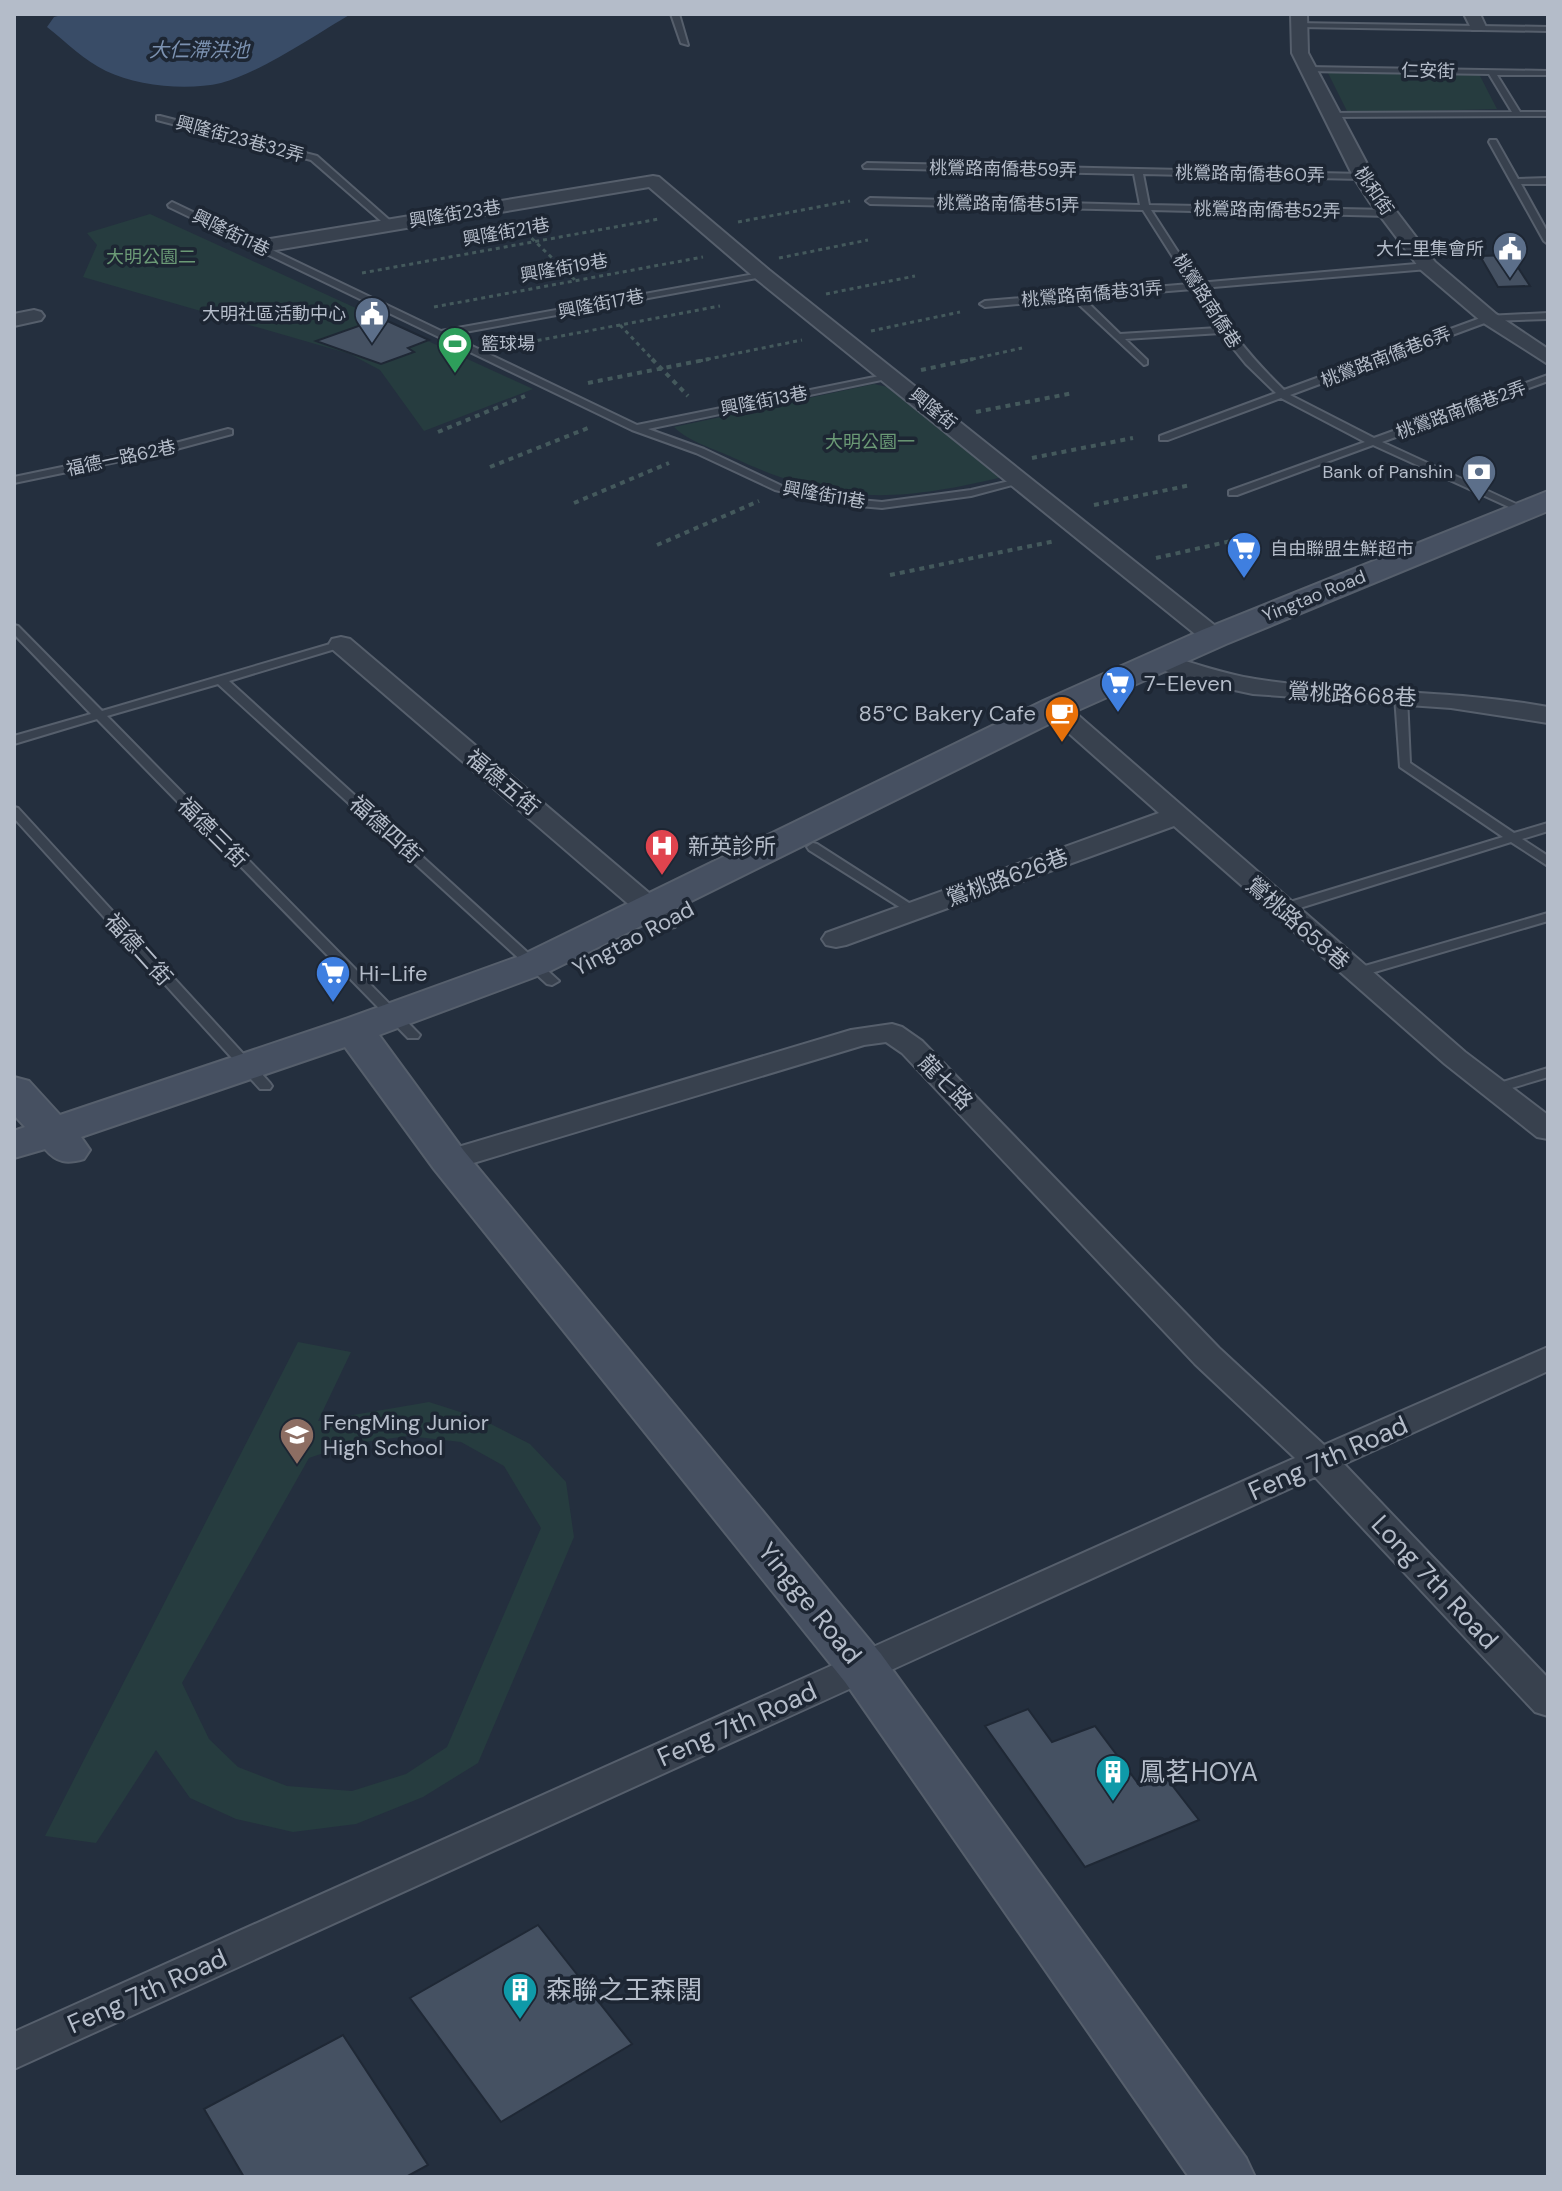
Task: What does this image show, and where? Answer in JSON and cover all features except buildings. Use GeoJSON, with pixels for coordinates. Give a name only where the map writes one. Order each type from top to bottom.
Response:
{"type":"FeatureCollection","features":[{"type":"Feature","properties":{"kind":"main road","name":"Yingtao Road"},"geometry":{"type":"LineString","coordinates":[[31,1154],[383,1033],[543,972],[1062,713],[1170,666],[1214,637],[1536,505]]}},
{"type":"Feature","properties":{"kind":"main road","name":"Yingtao Road"},"geometry":{"type":"LineString","coordinates":[[657,913],[813,847],[1062,713]]}},
{"type":"Feature","properties":{"kind":"main road","name":"Yingge Road"},"geometry":{"type":"LineString","coordinates":[[383,1033],[449,1160],[863,1668],[1224,2177]]}},
{"type":"Feature","properties":{"kind":"main road"},"geometry":{"type":"LineString","coordinates":[[14,1090],[31,1154]]}},
{"type":"Feature","properties":{"kind":"street","name":"桃和街"},"geometry":{"type":"LineString","coordinates":[[1298,20],[1300,53],[1362,176],[1428,266],[1489,318],[1548,358]]}},
{"type":"Feature","properties":{"kind":"street","name":"興隆街23巷"},"geometry":{"type":"LineString","coordinates":[[258,247],[653,181]]}},
{"type":"Feature","properties":{"kind":"street","name":"興隆街"},"geometry":{"type":"LineString","coordinates":[[653,181],[749,263],[1214,637]]}},
{"type":"Feature","properties":{"kind":"street","name":"福德五街"},"geometry":{"type":"LineString","coordinates":[[341,644],[657,913]]}},
{"type":"Feature","properties":{"kind":"street","name":"鶯桃路668巷"},"geometry":{"type":"LineString","coordinates":[[1170,666],[1273,691],[1502,704],[1548,715]]}},
{"type":"Feature","properties":{"kind":"street","name":"鶯桃路658巷"},"geometry":{"type":"LineString","coordinates":[[1062,713],[1356,973],[1548,1130]]}},
{"type":"Feature","properties":{"kind":"street","name":"鶯桃路626巷"},"geometry":{"type":"LineString","coordinates":[[836,939],[1178,815]]}},
{"type":"Feature","properties":{"kind":"street","name":"龍七路"},"geometry":{"type":"LineString","coordinates":[[449,1160],[861,1036],[892,1033],[912,1047],[1207,1356],[1321,1462]]}},
{"type":"Feature","properties":{"kind":"street","name":"Feng 7th Road"},"geometry":{"type":"LineString","coordinates":[[14,2051],[1548,1358]]}},
{"type":"Feature","properties":{"kind":"street","name":"Long 7th Road"},"geometry":{"type":"LineString","coordinates":[[1321,1462],[1548,1702]]}},
{"type":"Feature","properties":{"kind":"lane"},"geometry":{"type":"LineString","coordinates":[[675,14],[685,43]]}},
{"type":"Feature","properties":{"kind":"lane"},"geometry":{"type":"LineString","coordinates":[[1298,20],[1475,21],[1548,29]]}},
{"type":"Feature","properties":{"kind":"lane","name":"仁安街"},"geometry":{"type":"LineString","coordinates":[[1308,69],[1548,73]]}},
{"type":"Feature","properties":{"kind":"lane"},"geometry":{"type":"LineString","coordinates":[[1492,72],[1517,114]]}},
{"type":"Feature","properties":{"kind":"lane"},"geometry":{"type":"LineString","coordinates":[[1473,114],[1481,125]]}},
{"type":"Feature","properties":{"kind":"lane"},"geometry":{"type":"LineString","coordinates":[[1330,115],[1548,114]]}},
{"type":"Feature","properties":{"kind":"lane","name":"興隆街23巷32弄"},"geometry":{"type":"LineString","coordinates":[[160,118],[314,158],[391,225]]}},
{"type":"Feature","properties":{"kind":"lane"},"geometry":{"type":"LineString","coordinates":[[1493,142],[1548,241]]}},
{"type":"Feature","properties":{"kind":"lane","name":"桃鶯路南僑巷59弄"},"geometry":{"type":"LineString","coordinates":[[867,166],[1138,172]]}},
{"type":"Feature","properties":{"kind":"lane","name":"桃鶯路南僑巷60弄"},"geometry":{"type":"LineString","coordinates":[[1138,172],[1362,176]]}},
{"type":"Feature","properties":{"kind":"lane","name":"桃鶯路南僑巷"},"geometry":{"type":"LineString","coordinates":[[1138,172],[1145,207],[1198,285],[1224,330],[1249,362],[1283,395],[1375,442],[1536,505]]}},
{"type":"Feature","properties":{"kind":"lane"},"geometry":{"type":"LineString","coordinates":[[1514,182],[1548,181]]}},
{"type":"Feature","properties":{"kind":"lane","name":"桃鶯路南僑巷51弄"},"geometry":{"type":"LineString","coordinates":[[870,201],[1145,207]]}},
{"type":"Feature","properties":{"kind":"lane","name":"興隆街11巷"},"geometry":{"type":"LineString","coordinates":[[172,205],[636,428],[700,451],[785,490],[836,501],[882,505],[971,493],[1022,481]]}},
{"type":"Feature","properties":{"kind":"lane","name":"桃鶯路南僑巷52弄"},"geometry":{"type":"LineString","coordinates":[[1145,207],[1389,213]]}},
{"type":"Feature","properties":{"kind":"lane","name":"興隆街17巷"},"geometry":{"type":"LineString","coordinates":[[440,334],[749,263]]}},
{"type":"Feature","properties":{"kind":"lane","name":"桃鶯路南僑巷31弄"},"geometry":{"type":"LineString","coordinates":[[985,304],[1428,266]]}},
{"type":"Feature","properties":{"kind":"lane"},"geometry":{"type":"LineString","coordinates":[[1075,296],[1121,336],[1144,362]]}},
{"type":"Feature","properties":{"kind":"lane","name":"桃鶯路南僑巷6弄"},"geometry":{"type":"LineString","coordinates":[[1164,438],[1489,318],[1548,316]]}},
{"type":"Feature","properties":{"kind":"lane"},"geometry":{"type":"LineString","coordinates":[[1121,336],[1224,330]]}},
{"type":"Feature","properties":{"kind":"lane","name":"興隆街13巷"},"geometry":{"type":"LineString","coordinates":[[636,428],[892,375]]}},
{"type":"Feature","properties":{"kind":"lane","name":"桃鶯路南僑巷2弄"},"geometry":{"type":"LineString","coordinates":[[1233,493],[1548,378]]}},
{"type":"Feature","properties":{"kind":"lane","name":"福德一路62巷"},"geometry":{"type":"LineString","coordinates":[[14,480],[169,448],[228,432]]}},
{"type":"Feature","properties":{"kind":"lane","name":"福德三街"},"geometry":{"type":"LineString","coordinates":[[14,628],[98,714],[383,1033]]}},
{"type":"Feature","properties":{"kind":"lane"},"geometry":{"type":"LineString","coordinates":[[14,740],[341,644]]}},
{"type":"Feature","properties":{"kind":"lane","name":"福德四街"},"geometry":{"type":"LineString","coordinates":[[219,678],[543,972]]}},
{"type":"Feature","properties":{"kind":"lane"},"geometry":{"type":"LineString","coordinates":[[1401,696],[1404,764],[1548,862]]}},
{"type":"Feature","properties":{"kind":"lane","name":"福德二街"},"geometry":{"type":"LineString","coordinates":[[14,811],[256,1077]]}},
{"type":"Feature","properties":{"kind":"lane"},"geometry":{"type":"LineString","coordinates":[[1282,909],[1548,827]]}},
{"type":"Feature","properties":{"kind":"lane"},"geometry":{"type":"LineString","coordinates":[[813,847],[914,910]]}},
{"type":"Feature","properties":{"kind":"lane"},"geometry":{"type":"LineString","coordinates":[[1356,973],[1548,917]]}},
{"type":"Feature","properties":{"kind":"lane"},"geometry":{"type":"LineString","coordinates":[[1495,1089],[1548,1072]]}},
{"type":"Feature","properties":{"kind":"path","name":"興隆街21巷"},"geometry":{"type":"LineString","coordinates":[[325,279],[700,220],[851,201]]}},
{"type":"Feature","properties":{"kind":"path","name":"興隆街19巷"},"geometry":{"type":"LineString","coordinates":[[397,313],[749,263],[868,240]]}},
{"type":"Feature","properties":{"kind":"path"},"geometry":{"type":"LineString","coordinates":[[796,300],[915,276]]}},
{"type":"Feature","properties":{"kind":"path"},"geometry":{"type":"LineString","coordinates":[[478,352],[726,305]]}},
{"type":"Feature","properties":{"kind":"path"},"geometry":{"type":"LineString","coordinates":[[438,432],[552,388],[960,312]]}},
{"type":"Feature","properties":{"kind":"path"},"geometry":{"type":"LineString","coordinates":[[892,375],[1022,348]]}},
{"type":"Feature","properties":{"kind":"path"},"geometry":{"type":"LineString","coordinates":[[945,418],[1073,393]]}},
{"type":"Feature","properties":{"kind":"path"},"geometry":{"type":"LineString","coordinates":[[490,467],[615,417]]}},
{"type":"Feature","properties":{"kind":"path"},"geometry":{"type":"LineString","coordinates":[[1001,464],[1133,438]]}},
{"type":"Feature","properties":{"kind":"path"},"geometry":{"type":"LineString","coordinates":[[574,503],[700,451]]}},
{"type":"Feature","properties":{"kind":"path"},"geometry":{"type":"LineString","coordinates":[[1060,512],[1191,485]]}},
{"type":"Feature","properties":{"kind":"path"},"geometry":{"type":"LineString","coordinates":[[657,545],[785,490]]}},
{"type":"Feature","properties":{"kind":"path"},"geometry":{"type":"LineString","coordinates":[[890,575],[1087,534]]}},
{"type":"Feature","properties":{"kind":"path"},"geometry":{"type":"LineString","coordinates":[[1125,565],[1253,536]]}},
{"type":"Feature","properties":{"kind":"green space"},"geometry":{"type":"Polygon","coordinates":[[[1327,71],[1479,74],[1497,109],[1348,113],[1327,71]]]}},
{"type":"Feature","properties":{"kind":"green space","name":"大明公園二"},"geometry":{"type":"Polygon","coordinates":[[[150,214],[533,389],[424,431],[380,370],[350,354],[83,277],[97,245],[87,233],[150,214]]]}},
{"type":"Feature","properties":{"kind":"green space","name":"大明公園一"},"geometry":{"type":"Polygon","coordinates":[[[874,384],[892,388],[1003,477],[898,495],[836,492],[770,474],[695,441],[674,427],[874,384]]]}},
{"type":"Feature","properties":{"kind":"green space"},"geometry":{"type":"Polygon","coordinates":[[[298,1342],[351,1352],[318,1421],[429,1402],[479,1418],[530,1444],[566,1482],[574,1537],[478,1763],[423,1797],[356,1824],[293,1832],[236,1819],[190,1798],[156,1750],[96,1843],[45,1836],[298,1342]],[[408,1436],[350,1444],[309,1458],[182,1683],[209,1739],[238,1767],[287,1786],[352,1791],[406,1774],[447,1747],[541,1528],[504,1466],[461,1442],[408,1436]]]}},
{"type":"Feature","properties":{"kind":"water","name":"大仁滯洪池"},"geometry":{"type":"Polygon","coordinates":[[[65,14],[351,14],[270,62],[236,78],[221,83],[178,87],[118,76],[91,62],[47,27],[54,17],[65,14]]]}},
{"type":"Feature","properties":{"kind":"place","name":"大仁里集會所"},"geometry":{"type":"Point","coordinates":[1510,280]}},
{"type":"Feature","properties":{"kind":"place","name":"大明社區活動中心"},"geometry":{"type":"Point","coordinates":[372,345]}},
{"type":"Feature","properties":{"kind":"place","name":"籃球場"},"geometry":{"type":"Point","coordinates":[455,375]}},
{"type":"Feature","properties":{"kind":"place","name":"Bank of Panshin"},"geometry":{"type":"Point","coordinates":[1479,503]}},
{"type":"Feature","properties":{"kind":"place","name":"自由聯盟生鮮超市"},"geometry":{"type":"Point","coordinates":[1244,580]}},
{"type":"Feature","properties":{"kind":"place","name":"7-Eleven"},"geometry":{"type":"Point","coordinates":[1118,714]}},
{"type":"Feature","properties":{"kind":"place","name":"85°C Bakery Cafe"},"geometry":{"type":"Point","coordinates":[1062,744]}},
{"type":"Feature","properties":{"kind":"place","name":"新英診所"},"geometry":{"type":"Point","coordinates":[662,877]}},
{"type":"Feature","properties":{"kind":"place","name":"Hi-Life"},"geometry":{"type":"Point","coordinates":[333,1004]}},
{"type":"Feature","properties":{"kind":"place","name":"FengMing Junior High School"},"geometry":{"type":"Point","coordinates":[297,1466]}},
{"type":"Feature","properties":{"kind":"place","name":"鳳茗HOYA"},"geometry":{"type":"Point","coordinates":[1113,1803]}},
{"type":"Feature","properties":{"kind":"place","name":"森聯之王森闊"},"geometry":{"type":"Point","coordinates":[520,2021]}}]}
